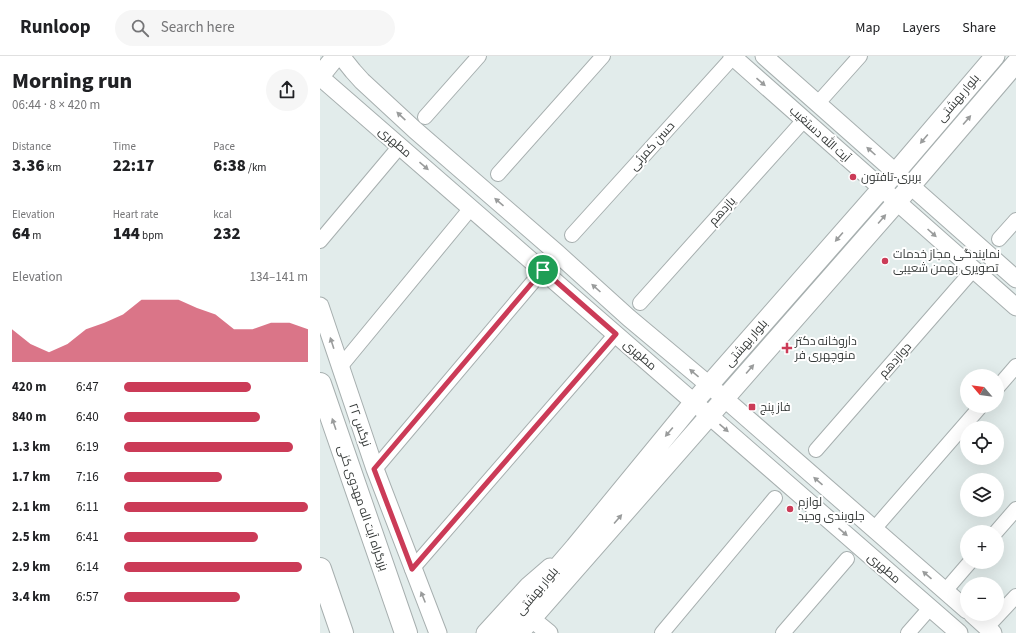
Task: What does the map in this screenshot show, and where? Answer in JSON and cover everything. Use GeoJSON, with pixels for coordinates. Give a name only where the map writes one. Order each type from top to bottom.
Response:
{"type":"FeatureCollection","features":[{"type":"Feature","properties":{"kind":"main road"},"geometry":{"type":"LineString","coordinates":[[320,76],[336,56]]}},
{"type":"Feature","properties":{"kind":"main road","name":"بلوار بهشتی"},"geometry":{"type":"LineString","coordinates":[[501,633],[575,547],[694,402],[896,172],[994,56]]}},
{"type":"Feature","properties":{"kind":"main road","name":"بلوار بهشتی"},"geometry":{"type":"LineString","coordinates":[[519,633],[911,186],[1016,63]]}},
{"type":"Feature","properties":{"kind":"main road","name":"بزرگراه آیت اله مهدوی کنی"},"geometry":{"type":"LineString","coordinates":[[320,384],[406,633]]}},
{"type":"Feature","properties":{"kind":"main road"},"geometry":{"type":"LineString","coordinates":[[320,569],[342,633]]}},
{"type":"Feature","properties":{"kind":"street","name":"مطهری"},"geometry":{"type":"LineString","coordinates":[[341,56],[353,72],[415,130],[557,253],[629,318],[709,385],[960,604]]}},
{"type":"Feature","properties":{"kind":"street"},"geometry":{"type":"LineString","coordinates":[[425,117],[479,56]]}},
{"type":"Feature","properties":{"kind":"street"},"geometry":{"type":"LineString","coordinates":[[498,174],[603,56]]}},
{"type":"Feature","properties":{"kind":"street","name":"آیت الله دستغیب"},"geometry":{"type":"LineString","coordinates":[[732,56],[1016,307]]}},
{"type":"Feature","properties":{"kind":"street","name":"حسن کمرئی"},"geometry":{"type":"LineString","coordinates":[[572,235],[732,56]]}},
{"type":"Feature","properties":{"kind":"street","name":"آیت الله دستغیب"},"geometry":{"type":"LineString","coordinates":[[764,56],[1016,279]]}},
{"type":"Feature","properties":{"kind":"street"},"geometry":{"type":"LineString","coordinates":[[818,103],[860,56]]}},
{"type":"Feature","properties":{"kind":"street","name":"مطهری"},"geometry":{"type":"LineString","coordinates":[[320,76],[959,633]]}},
{"type":"Feature","properties":{"kind":"street"},"geometry":{"type":"LineString","coordinates":[[347,100],[362,81]]}},
{"type":"Feature","properties":{"kind":"street","name":"یازدهم"},"geometry":{"type":"LineString","coordinates":[[640,303],[804,120]]}},
{"type":"Feature","properties":{"kind":"street"},"geometry":{"type":"LineString","coordinates":[[320,241],[400,146]]}},
{"type":"Feature","properties":{"kind":"street"},"geometry":{"type":"LineString","coordinates":[[340,367],[471,208]]}},
{"type":"Feature","properties":{"kind":"street"},"geometry":{"type":"LineString","coordinates":[[1000,239],[1016,220]]}},
{"type":"Feature","properties":{"kind":"street"},"geometry":{"type":"LineString","coordinates":[[374,469],[543,270]]}},
{"type":"Feature","properties":{"kind":"street","name":"دوازدهم"},"geometry":{"type":"LineString","coordinates":[[816,450],[974,270]]}},
{"type":"Feature","properties":{"kind":"street","name":"نرگس ۲۲"},"geometry":{"type":"LineString","coordinates":[[320,306],[374,469],[438,633]]}},
{"type":"Feature","properties":{"kind":"street"},"geometry":{"type":"LineString","coordinates":[[412,569],[616,334]]}},
{"type":"Feature","properties":{"kind":"street"},"geometry":{"type":"LineString","coordinates":[[1004,380],[1016,366]]}},
{"type":"Feature","properties":{"kind":"street"},"geometry":{"type":"LineString","coordinates":[[874,529],[975,413]]}},
{"type":"Feature","properties":{"kind":"street"},"geometry":{"type":"LineString","coordinates":[[662,633],[774,498]]}},
{"type":"Feature","properties":{"kind":"street"},"geometry":{"type":"LineString","coordinates":[[1002,525],[1016,509]]}},
{"type":"Feature","properties":{"kind":"street"},"geometry":{"type":"LineString","coordinates":[[539,630],[605,534]]}},
{"type":"Feature","properties":{"kind":"street"},"geometry":{"type":"LineString","coordinates":[[485,633],[528,586],[575,547]]}},
{"type":"Feature","properties":{"kind":"street"},"geometry":{"type":"LineString","coordinates":[[783,633],[847,559]]}},
{"type":"Feature","properties":{"kind":"street"},"geometry":{"type":"LineString","coordinates":[[945,590],[964,569]]}},
{"type":"Feature","properties":{"kind":"street"},"geometry":{"type":"LineString","coordinates":[[980,621],[990,630],[1016,596]]}},
{"type":"Feature","properties":{"kind":"street"},"geometry":{"type":"LineString","coordinates":[[908,633],[930,608]]}},
{"type":"Feature","properties":{"kind":"place","name":"بربری-تافتون"},"geometry":{"type":"Point","coordinates":[853,177]}},
{"type":"Feature","properties":{"kind":"place","name":"نمایندگی مجاز خدمات تصویری بهمن شعیبی"},"geometry":{"type":"Point","coordinates":[885,261]}},
{"type":"Feature","properties":{"kind":"place","name":"داروخانه دکتر منوچهری فر"},"geometry":{"type":"Point","coordinates":[787,348]}},
{"type":"Feature","properties":{"kind":"place","name":"فاز پنج"},"geometry":{"type":"Point","coordinates":[752,407]}},
{"type":"Feature","properties":{"kind":"place","name":"لوازم جلوبندی وحید"},"geometry":{"type":"Point","coordinates":[790,509]}},
{"type":"Feature","properties":{"kind":"route"},"geometry":{"type":"LineString","coordinates":[[543,270],[616,334],[412,569],[374,469],[543,270]]}}]}
